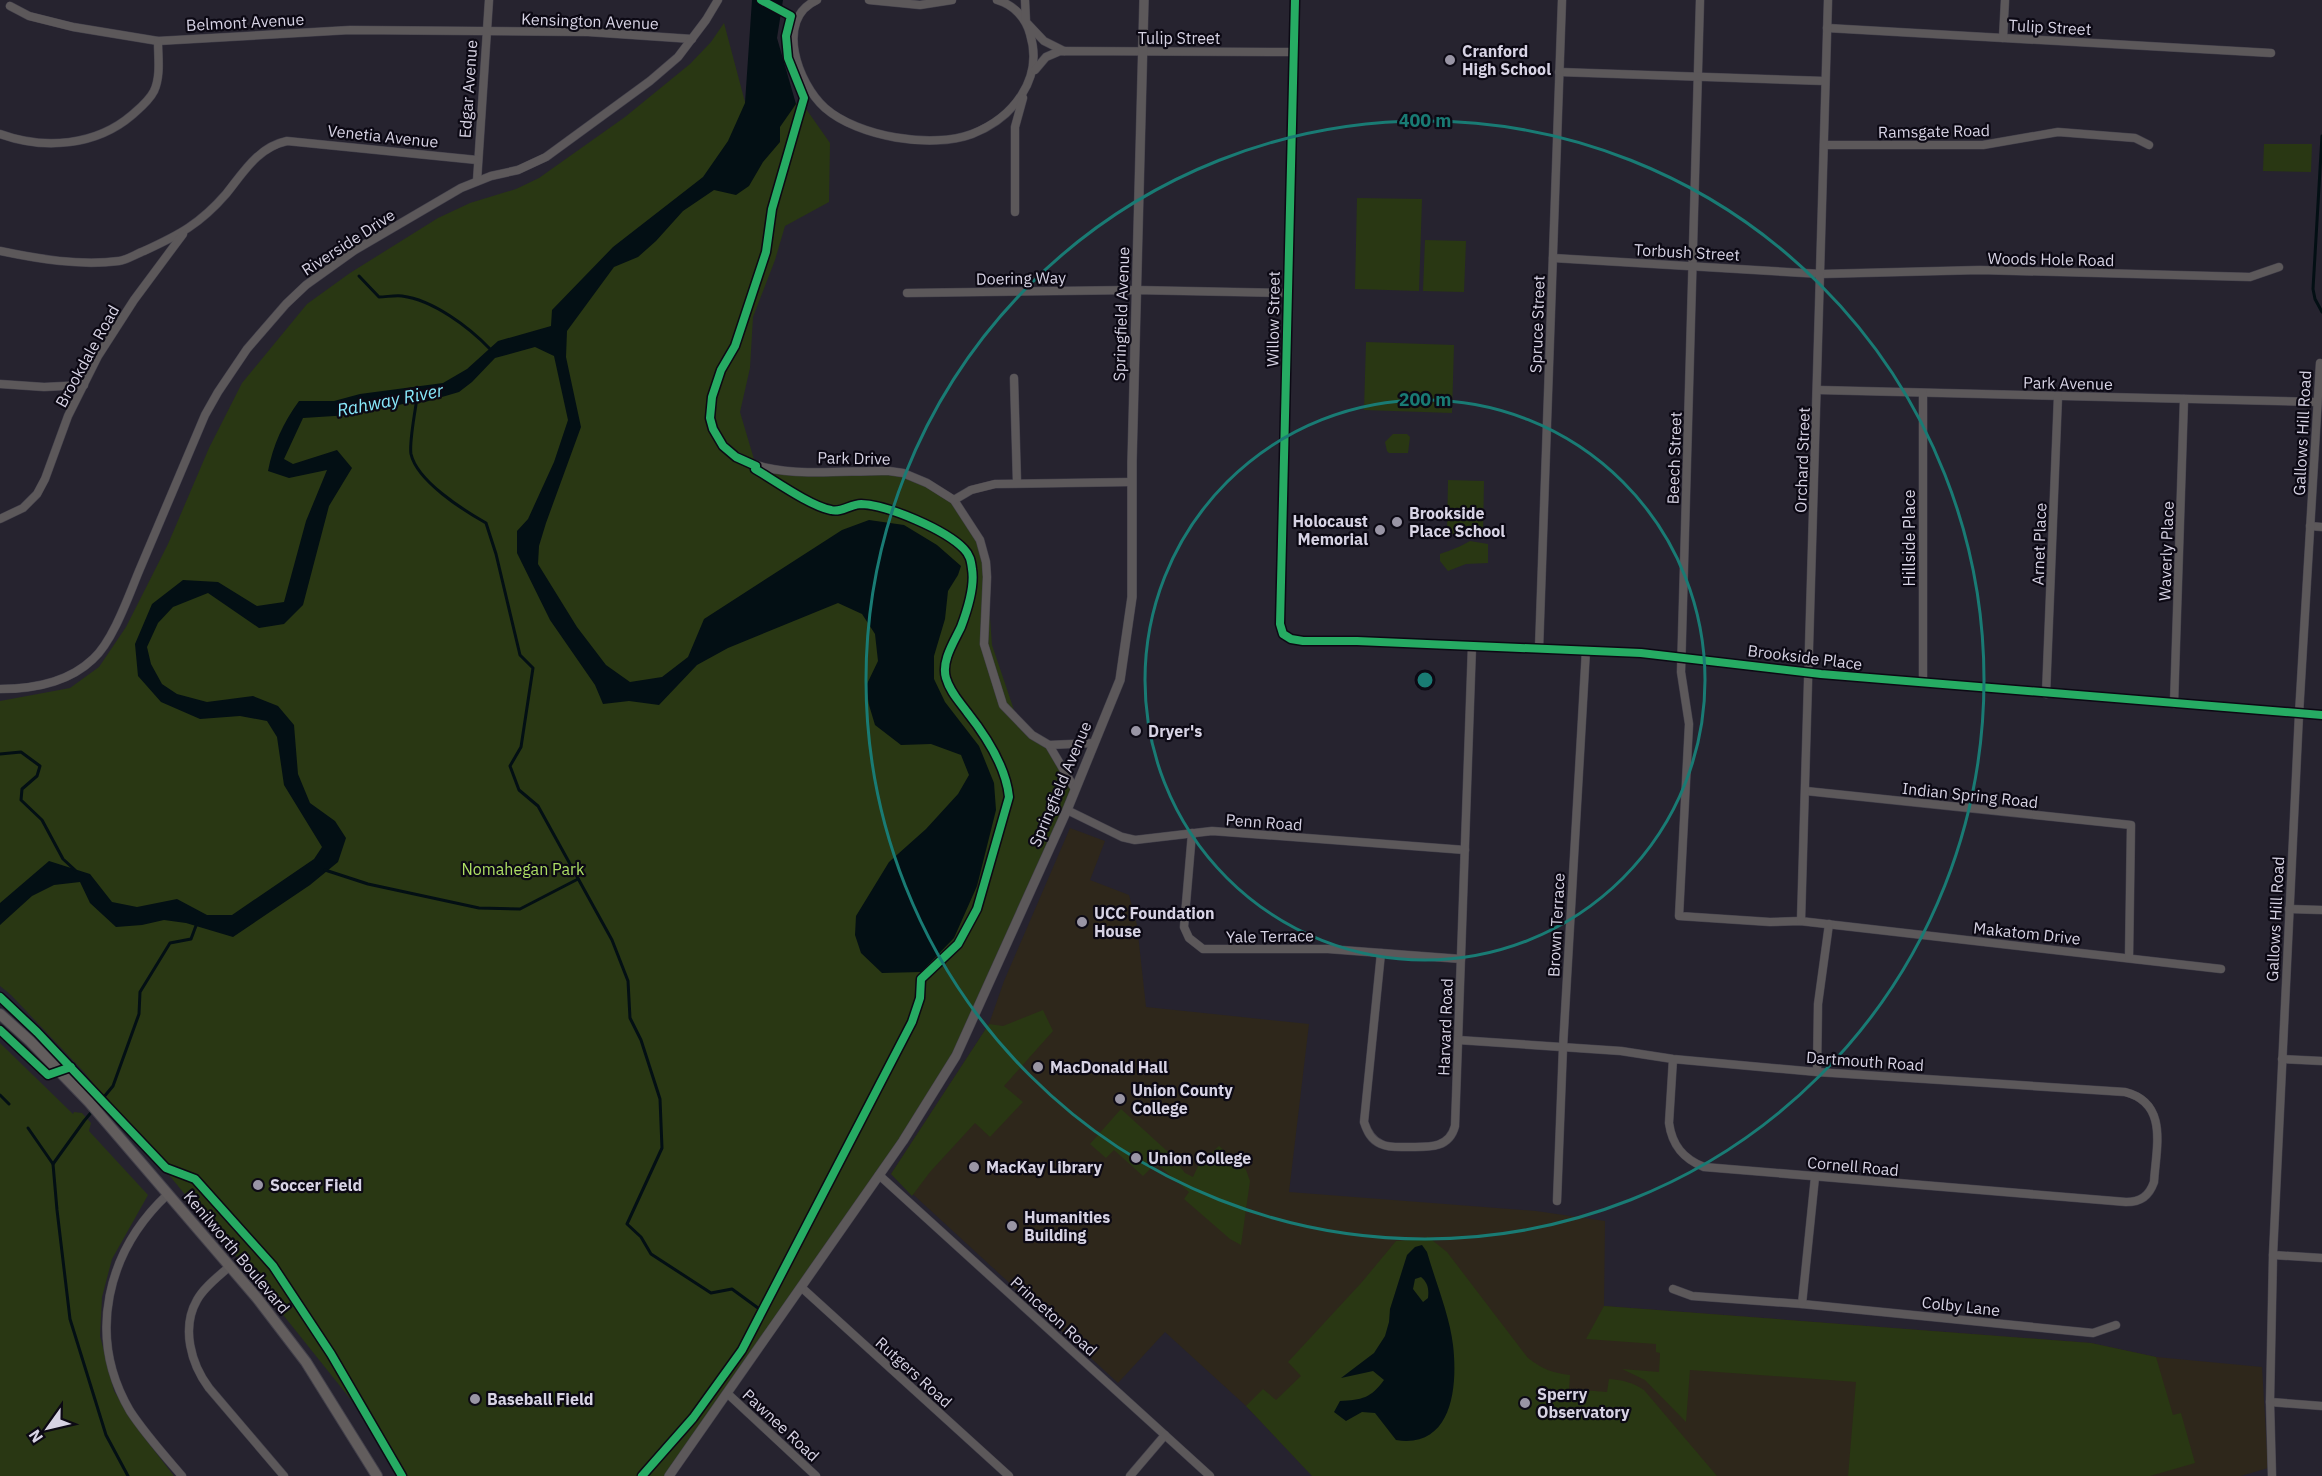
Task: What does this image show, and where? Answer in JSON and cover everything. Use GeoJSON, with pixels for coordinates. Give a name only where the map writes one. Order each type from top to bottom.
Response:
{"type":"FeatureCollection","features":[{"type":"Feature","properties":{"kind":"main road","name":"Kenilworth Boulevard"},"geometry":{"type":"LineString","coordinates":[[0,1014],[30,1041],[89,1102],[230,1266],[306,1362],[377,1476]]}},
{"type":"Feature","properties":{"kind":"street","name":"Edgar Avenue"},"geometry":{"type":"LineString","coordinates":[[477,181],[489,0]]}},
{"type":"Feature","properties":{"kind":"street","name":"Riverside Drive"},"geometry":{"type":"LineString","coordinates":[[0,689],[35,687],[57,681],[78,672],[95,658],[120,615],[213,399],[247,349],[286,304],[306,285],[356,250],[477,181],[518,170],[546,157],[650,81],[678,57],[717,0]]}},
{"type":"Feature","properties":{"kind":"street"},"geometry":{"type":"LineString","coordinates":[[817,0],[801,11],[794,26],[798,65],[810,91],[818,102],[834,115],[861,129],[888,136],[928,141],[950,140],[971,134],[991,124],[1009,110],[1046,57],[1065,51]]}},
{"type":"Feature","properties":{"kind":"street"},"geometry":{"type":"LineString","coordinates":[[869,0],[920,5],[952,0]]}},
{"type":"Feature","properties":{"kind":"street"},"geometry":{"type":"LineString","coordinates":[[998,0],[1014,8],[1044,41],[1065,51]]}},
{"type":"Feature","properties":{"kind":"street"},"geometry":{"type":"LineString","coordinates":[[1016,212],[1015,127],[1018,110],[1033,73],[1033,47],[1026,22],[1025,0]]}},
{"type":"Feature","properties":{"kind":"street","name":"Springfield Avenue"},"geometry":{"type":"LineString","coordinates":[[669,1476],[879,1175],[956,1056],[1067,810],[1119,680],[1132,597],[1132,482],[1144,0]]}},
{"type":"Feature","properties":{"kind":"street","name":"Willow Street"},"geometry":{"type":"LineString","coordinates":[[1286,636],[1280,624],[1295,0]]}},
{"type":"Feature","properties":{"kind":"street","name":"Spruce Street"},"geometry":{"type":"LineString","coordinates":[[1539,649],[1562,0]]}},
{"type":"Feature","properties":{"kind":"street","name":"Beech Street"},"geometry":{"type":"LineString","coordinates":[[1700,0],[1681,672],[1689,724],[1679,916],[1749,921],[1801,921]]}},
{"type":"Feature","properties":{"kind":"street","name":"Orchard Street"},"geometry":{"type":"LineString","coordinates":[[1801,921],[1828,0]]}},
{"type":"Feature","properties":{"kind":"street"},"geometry":{"type":"LineString","coordinates":[[2004,38],[2005,0]]}},
{"type":"Feature","properties":{"kind":"street","name":"Belmont Avenue"},"geometry":{"type":"LineString","coordinates":[[10,6],[29,16],[73,27],[158,41],[350,30],[486,31]]}},
{"type":"Feature","properties":{"kind":"street","name":"Tulip Street"},"geometry":{"type":"LineString","coordinates":[[1827,28],[2271,53]]}},
{"type":"Feature","properties":{"kind":"street","name":"Kensington Avenue"},"geometry":{"type":"LineString","coordinates":[[486,31],[588,32],[692,39]]}},
{"type":"Feature","properties":{"kind":"street"},"geometry":{"type":"LineString","coordinates":[[0,134],[36,143],[54,143],[106,134],[131,117],[153,93],[158,79],[158,41]]}},
{"type":"Feature","properties":{"kind":"street","name":"Tulip Street"},"geometry":{"type":"LineString","coordinates":[[1065,51],[1294,52]]}},
{"type":"Feature","properties":{"kind":"street"},"geometry":{"type":"LineString","coordinates":[[1559,72],[1825,81]]}},
{"type":"Feature","properties":{"kind":"street","name":"Ramsgate Road"},"geometry":{"type":"LineString","coordinates":[[1824,145],[1983,145],[2058,132],[2135,138],[2149,145]]}},
{"type":"Feature","properties":{"kind":"street","name":"Venetia Avenue"},"geometry":{"type":"LineString","coordinates":[[184,232],[198,222],[224,196],[254,159],[277,143],[286,141],[477,160]]}},
{"type":"Feature","properties":{"kind":"street"},"geometry":{"type":"LineString","coordinates":[[0,251],[30,257],[75,261],[120,261],[184,232]]}},
{"type":"Feature","properties":{"kind":"street","name":"Brookdale Road"},"geometry":{"type":"LineString","coordinates":[[0,519],[23,508],[37,494],[45,479],[68,416],[98,356],[134,300],[184,232]]}},
{"type":"Feature","properties":{"kind":"street","name":"Torbush Street"},"geometry":{"type":"LineString","coordinates":[[1553,258],[1821,274]]}},
{"type":"Feature","properties":{"kind":"street","name":"Woods Hole Road"},"geometry":{"type":"LineString","coordinates":[[1821,274],[1980,270],[2250,277],[2279,267]]}},
{"type":"Feature","properties":{"kind":"street","name":"Doering Way"},"geometry":{"type":"LineString","coordinates":[[907,293],[1137,291],[1287,293]]}},
{"type":"Feature","properties":{"kind":"street","name":"Gallows Hill Road"},"geometry":{"type":"LineString","coordinates":[[2272,1476],[2270,1402],[2273,1255],[2299,714],[2320,363]]}},
{"type":"Feature","properties":{"kind":"street"},"geometry":{"type":"LineString","coordinates":[[1014,378],[1017,483]]}},
{"type":"Feature","properties":{"kind":"street"},"geometry":{"type":"LineString","coordinates":[[0,384],[44,387],[84,385]]}},
{"type":"Feature","properties":{"kind":"street","name":"Park Avenue"},"geometry":{"type":"LineString","coordinates":[[1818,390],[2318,402]]}},
{"type":"Feature","properties":{"kind":"street","name":"Hillside Place"},"geometry":{"type":"LineString","coordinates":[[1923,393],[1923,683]]}},
{"type":"Feature","properties":{"kind":"street","name":"Arnet Place"},"geometry":{"type":"LineString","coordinates":[[2046,694],[2058,396]]}},
{"type":"Feature","properties":{"kind":"street","name":"Waverly Place"},"geometry":{"type":"LineString","coordinates":[[2174,704],[2184,399]]}},
{"type":"Feature","properties":{"kind":"street","name":"Park Drive"},"geometry":{"type":"LineString","coordinates":[[710,418],[713,429],[723,446],[736,457],[756,466],[794,471],[889,471],[927,483],[954,500],[980,540],[986,562],[984,644],[1003,705],[1032,735],[1049,745],[1075,789]]}},
{"type":"Feature","properties":{"kind":"street"},"geometry":{"type":"LineString","coordinates":[[954,500],[971,490],[995,484],[1132,482]]}},
{"type":"Feature","properties":{"kind":"street"},"geometry":{"type":"LineString","coordinates":[[2310,526],[2322,526]]}},
{"type":"Feature","properties":{"kind":"street","name":"Brookside Place"},"geometry":{"type":"LineString","coordinates":[[1286,636],[1303,641],[1586,650],[1682,656],[1923,683],[2322,715]]}},
{"type":"Feature","properties":{"kind":"street","name":"Harvard Road"},"geometry":{"type":"LineString","coordinates":[[1381,953],[1364,1113],[1367,1131],[1375,1141],[1390,1147],[1432,1147],[1444,1143],[1453,1133],[1472,646]]}},
{"type":"Feature","properties":{"kind":"street","name":"Brown Terrace"},"geometry":{"type":"LineString","coordinates":[[1557,1201],[1563,1047],[1586,650]]}},
{"type":"Feature","properties":{"kind":"street"},"geometry":{"type":"LineString","coordinates":[[1049,745],[1094,743]]}},
{"type":"Feature","properties":{"kind":"street","name":"Indian Spring Road"},"geometry":{"type":"LineString","coordinates":[[1806,791],[2131,825],[2129,958]]}},
{"type":"Feature","properties":{"kind":"street","name":"Penn Road"},"geometry":{"type":"LineString","coordinates":[[1067,810],[1122,837],[1135,840],[1212,831],[1465,850]]}},
{"type":"Feature","properties":{"kind":"street","name":"Yale Terrace"},"geometry":{"type":"LineString","coordinates":[[1192,833],[1184,919],[1186,933],[1195,944],[1211,950],[1328,949],[1461,959]]}},
{"type":"Feature","properties":{"kind":"street"},"geometry":{"type":"LineString","coordinates":[[2289,909],[2322,910]]}},
{"type":"Feature","properties":{"kind":"street","name":"Makatom Drive"},"geometry":{"type":"LineString","coordinates":[[1801,921],[2222,969]]}},
{"type":"Feature","properties":{"kind":"street"},"geometry":{"type":"LineString","coordinates":[[1817,1072],[1818,1004],[1828,924]]}},
{"type":"Feature","properties":{"kind":"street","name":"Dartmouth Road"},"geometry":{"type":"LineString","coordinates":[[1458,1040],[1621,1051],[1673,1059],[1817,1072],[2132,1094],[2146,1102],[2154,1115],[2157,1128],[2154,1182],[2141,1200],[2123,1202]]}},
{"type":"Feature","properties":{"kind":"street","name":"Cornell Road"},"geometry":{"type":"LineString","coordinates":[[1673,1059],[1669,1123],[1674,1142],[1686,1158],[1704,1167],[2123,1202]]}},
{"type":"Feature","properties":{"kind":"street"},"geometry":{"type":"LineString","coordinates":[[2282,1059],[2322,1061]]}},
{"type":"Feature","properties":{"kind":"street","name":"Princeton Road"},"geometry":{"type":"LineString","coordinates":[[879,1175],[1210,1476]]}},
{"type":"Feature","properties":{"kind":"street"},"geometry":{"type":"LineString","coordinates":[[1802,1304],[1815,1177]]}},
{"type":"Feature","properties":{"kind":"street"},"geometry":{"type":"LineString","coordinates":[[168,1194],[137,1228],[120,1258],[110,1292],[107,1327],[111,1362],[122,1395],[140,1425],[182,1476]]}},
{"type":"Feature","properties":{"kind":"street"},"geometry":{"type":"LineString","coordinates":[[2273,1255],[2322,1258]]}},
{"type":"Feature","properties":{"kind":"street"},"geometry":{"type":"LineString","coordinates":[[230,1266],[202,1292],[194,1306],[189,1332],[193,1358],[199,1374],[209,1388],[284,1476]]}},
{"type":"Feature","properties":{"kind":"street","name":"Rutgers Road"},"geometry":{"type":"LineString","coordinates":[[801,1287],[1009,1476]]}},
{"type":"Feature","properties":{"kind":"street","name":"Colby Lane"},"geometry":{"type":"LineString","coordinates":[[1673,1288],[1692,1296],[1802,1304],[2093,1333],[2116,1325]]}},
{"type":"Feature","properties":{"kind":"street","name":"Pawnee Road"},"geometry":{"type":"LineString","coordinates":[[728,1394],[816,1476]]}},
{"type":"Feature","properties":{"kind":"street"},"geometry":{"type":"LineString","coordinates":[[2270,1402],[2322,1406]]}},
{"type":"Feature","properties":{"kind":"street"},"geometry":{"type":"LineString","coordinates":[[1130,1476],[1165,1435]]}},
{"type":"Feature","properties":{"kind":"shaded area","name":"Union County College"},"geometry":{"type":"Polygon","coordinates":[[[1070,828],[1105,841],[1090,880],[1129,895],[1137,925],[1146,1007],[1309,1024],[1289,1192],[1536,1211],[1605,1221],[1604,1306],[2091,1343],[2156,1357],[2262,1367],[2268,1468],[2241,1476],[1313,1476],[1246,1406],[1165,1332],[1118,1383],[891,1174],[989,1024],[1004,981],[1070,828]]]}},
{"type":"Feature","properties":{"kind":"green space","name":"Nomahegan Park"},"geometry":{"type":"Polygon","coordinates":[[[724,23],[745,102],[797,103],[804,106],[830,143],[829,202],[785,226],[775,260],[753,317],[750,368],[740,412],[756,466],[903,473],[954,500],[980,540],[987,577],[992,645],[1015,713],[1049,745],[1075,789],[956,1056],[669,1476],[397,1476],[356,1406],[244,1266],[84,1072],[0,986],[0,701],[70,688],[99,667],[126,627],[168,544],[209,448],[242,383],[307,304],[350,273],[438,218],[470,203],[516,189],[539,178],[625,117],[690,64],[711,42],[724,23]]]}},
{"type":"Feature","properties":{"kind":"green space"},"geometry":{"type":"Polygon","coordinates":[[[2264,144],[2312,144],[2311,172],[2263,171],[2264,144]]]}},
{"type":"Feature","properties":{"kind":"green space"},"geometry":{"type":"Polygon","coordinates":[[[1357,198],[1422,199],[1419,291],[1355,289],[1357,198]]]}},
{"type":"Feature","properties":{"kind":"green space"},"geometry":{"type":"Polygon","coordinates":[[[1425,240],[1466,241],[1464,292],[1423,291],[1425,240]]]}},
{"type":"Feature","properties":{"kind":"green space"},"geometry":{"type":"Polygon","coordinates":[[[1366,342],[1454,345],[1452,413],[1364,410],[1366,342]]]}},
{"type":"Feature","properties":{"kind":"green space"},"geometry":{"type":"Polygon","coordinates":[[[1393,434],[1407,434],[1410,437],[1408,453],[1389,453],[1387,451],[1385,442],[1393,434]]]}},
{"type":"Feature","properties":{"kind":"green space"},"geometry":{"type":"Polygon","coordinates":[[[1448,480],[1484,481],[1483,535],[1447,534],[1448,480]]]}},
{"type":"Feature","properties":{"kind":"green space"},"geometry":{"type":"Polygon","coordinates":[[[1470,541],[1488,544],[1488,563],[1466,564],[1448,571],[1440,561],[1440,554],[1470,541]]]}},
{"type":"Feature","properties":{"kind":"green space"},"geometry":{"type":"Polygon","coordinates":[[[1043,1010],[1053,1031],[1004,1086],[1023,1102],[990,1137],[975,1123],[930,1172],[912,1196],[891,1174],[989,1024],[1003,1026],[1043,1010]]]}},
{"type":"Feature","properties":{"kind":"green space"},"geometry":{"type":"Polygon","coordinates":[[[0,1043],[73,1114],[74,1112],[82,1113],[91,1123],[89,1131],[148,1195],[112,1259],[102,1297],[100,1336],[114,1391],[143,1436],[174,1476],[0,1476],[0,1043]]]}},
{"type":"Feature","properties":{"kind":"green space"},"geometry":{"type":"Polygon","coordinates":[[[1121,1109],[1179,1162],[1178,1164],[1185,1173],[1193,1177],[1199,1164],[1219,1146],[1246,1170],[1250,1181],[1241,1245],[1230,1239],[1184,1199],[1189,1192],[1156,1163],[1143,1176],[1114,1150],[1106,1158],[1090,1144],[1121,1109]]]}},
{"type":"Feature","properties":{"kind":"green space"},"geometry":{"type":"Polygon","coordinates":[[[1427,1236],[1447,1252],[1528,1358],[1548,1370],[1570,1375],[1569,1389],[1607,1392],[1609,1379],[1627,1382],[1644,1390],[1717,1476],[1312,1476],[1246,1406],[1263,1389],[1276,1400],[1301,1376],[1288,1362],[1362,1282],[1396,1241],[1426,1239],[1427,1236]]]}},
{"type":"Feature","properties":{"kind":"green space"},"geometry":{"type":"Polygon","coordinates":[[[1604,1306],[2091,1343],[2156,1357],[2173,1415],[2181,1413],[2195,1463],[2150,1476],[1848,1476],[1856,1382],[1690,1370],[1686,1422],[1645,1380],[1622,1369],[1659,1372],[1660,1353],[1656,1352],[1656,1344],[1586,1339],[1604,1306]]]}},
{"type":"Feature","properties":{"kind":"water","name":"Rahway River"},"geometry":{"type":"Polygon","coordinates":[[[752,0],[783,0],[777,38],[796,104],[780,127],[780,142],[763,162],[749,186],[736,195],[714,190],[683,211],[638,257],[614,267],[567,331],[566,357],[581,427],[546,523],[539,546],[538,564],[577,627],[606,665],[630,682],[662,677],[688,657],[704,619],[842,530],[869,520],[904,525],[937,545],[961,566],[948,591],[945,619],[934,656],[934,679],[945,702],[979,746],[994,783],[996,810],[977,886],[954,938],[921,972],[882,973],[861,953],[855,935],[856,916],[889,862],[926,829],[958,794],[969,775],[961,755],[931,744],[901,745],[875,725],[866,686],[878,661],[875,634],[862,614],[838,603],[728,648],[697,665],[659,705],[629,701],[603,704],[595,685],[550,620],[517,553],[517,531],[528,519],[554,462],[568,420],[554,356],[535,347],[495,358],[459,392],[425,402],[408,403],[350,415],[303,418],[284,459],[293,464],[337,450],[352,468],[329,506],[303,605],[284,624],[259,628],[208,593],[173,607],[158,623],[147,647],[151,664],[162,684],[177,694],[207,702],[253,696],[278,706],[294,725],[298,774],[310,803],[335,821],[346,838],[338,862],[310,885],[233,937],[186,923],[164,920],[116,927],[90,903],[80,882],[54,885],[32,896],[0,925],[0,903],[49,861],[90,874],[112,902],[137,907],[177,899],[207,915],[232,915],[314,859],[322,847],[284,785],[277,737],[267,721],[240,716],[200,719],[161,702],[138,676],[135,644],[152,604],[183,580],[218,582],[257,606],[284,602],[306,521],[327,470],[289,478],[268,471],[279,434],[299,401],[334,401],[360,394],[443,383],[467,369],[498,341],[551,326],[552,310],[613,247],[703,177],[728,141],[745,103],[752,0]]]}},
{"type":"Feature","properties":{"kind":"water"},"geometry":{"type":"Polygon","coordinates":[[[1422,1245],[1427,1252],[1446,1311],[1453,1345],[1454,1379],[1452,1396],[1440,1425],[1429,1435],[1415,1440],[1396,1440],[1375,1413],[1362,1412],[1346,1421],[1334,1412],[1340,1401],[1365,1397],[1375,1391],[1384,1380],[1373,1371],[1341,1378],[1374,1353],[1385,1336],[1390,1309],[1407,1255],[1415,1247],[1422,1245]],[[1421,1277],[1415,1279],[1413,1289],[1423,1302],[1428,1298],[1428,1286],[1421,1277]]]}},
{"type":"Feature","properties":{"kind":"waterway"},"geometry":{"type":"LineString","coordinates":[[2322,136],[2313,289],[2322,312]]}},
{"type":"Feature","properties":{"kind":"waterway"},"geometry":{"type":"LineString","coordinates":[[359,276],[379,297],[402,296],[438,309],[472,332],[490,349]]}},
{"type":"Feature","properties":{"kind":"waterway","name":"Rahway River"},"geometry":{"type":"LineString","coordinates":[[417,398],[411,435],[411,454],[415,464],[442,494],[486,523],[496,554],[520,655],[533,668],[521,747],[510,766],[519,790],[538,806],[612,940],[628,981],[630,1018],[641,1040],[660,1099],[662,1148],[627,1224],[641,1237],[651,1254],[711,1293],[732,1289],[758,1308]]}},
{"type":"Feature","properties":{"kind":"waterway"},"geometry":{"type":"LineString","coordinates":[[0,754],[21,752],[40,766],[37,776],[22,789],[21,800],[42,820],[63,859],[75,870]]}},
{"type":"Feature","properties":{"kind":"waterway"},"geometry":{"type":"LineString","coordinates":[[325,870],[368,884],[479,908],[520,909],[578,879]]}},
{"type":"Feature","properties":{"kind":"waterway"},"geometry":{"type":"LineString","coordinates":[[128,1476],[106,1435],[70,1319],[53,1164],[113,1086],[139,1014],[140,992],[170,943],[191,939],[197,923]]}},
{"type":"Feature","properties":{"kind":"waterway"},"geometry":{"type":"LineString","coordinates":[[0,1095],[9,1104]]}},
{"type":"Feature","properties":{"kind":"waterway"},"geometry":{"type":"LineString","coordinates":[[28,1128],[53,1164]]}},
{"type":"Feature","properties":{"kind":"cycle path"},"geometry":{"type":"LineString","coordinates":[[642,1476],[693,1418],[742,1350],[912,1022],[920,998],[921,979],[958,944],[977,909],[1009,797],[1004,774],[994,752],[952,692],[946,678],[947,658],[961,627],[971,591],[972,566],[966,551],[931,527],[886,509],[861,504],[835,511],[822,508],[755,469],[756,466],[736,457],[723,446],[713,429],[710,418],[712,397],[721,370],[735,346],[766,252],[772,209],[804,98],[788,58],[786,36],[791,16],[761,0]]}},
{"type":"Feature","properties":{"kind":"cycle path"},"geometry":{"type":"LineString","coordinates":[[1295,0],[1280,624],[1283,634],[1291,639],[1303,641],[1357,641],[1641,653],[1821,674],[2322,715]]}},
{"type":"Feature","properties":{"kind":"cycle path"},"geometry":{"type":"LineString","coordinates":[[0,997],[37,1032],[166,1168],[195,1179],[273,1266],[331,1354],[402,1476]]}},
{"type":"Feature","properties":{"kind":"cycle path"},"geometry":{"type":"LineString","coordinates":[[0,1030],[48,1075],[71,1067]]}},
{"type":"Feature","properties":{"kind":"place","name":"Cranford High School"},"geometry":{"type":"Point","coordinates":[1450,60]}},
{"type":"Feature","properties":{"kind":"place","name":"Brookside Place School"},"geometry":{"type":"Point","coordinates":[1397,522]}},
{"type":"Feature","properties":{"kind":"place","name":"Holocaust Memorial"},"geometry":{"type":"Point","coordinates":[1380,530]}},
{"type":"Feature","properties":{"kind":"place","name":"Dryer's"},"geometry":{"type":"Point","coordinates":[1136,731]}},
{"type":"Feature","properties":{"kind":"place","name":"UCC Foundation House"},"geometry":{"type":"Point","coordinates":[1082,922]}},
{"type":"Feature","properties":{"kind":"place","name":"MacDonald Hall"},"geometry":{"type":"Point","coordinates":[1038,1067]}},
{"type":"Feature","properties":{"kind":"place","name":"Union County College"},"geometry":{"type":"Point","coordinates":[1120,1099]}},
{"type":"Feature","properties":{"kind":"place","name":"Union College"},"geometry":{"type":"Point","coordinates":[1136,1158]}},
{"type":"Feature","properties":{"kind":"place","name":"MacKay Library"},"geometry":{"type":"Point","coordinates":[974,1167]}},
{"type":"Feature","properties":{"kind":"place","name":"Soccer Field"},"geometry":{"type":"Point","coordinates":[258,1185]}},
{"type":"Feature","properties":{"kind":"place","name":"Humanities Building"},"geometry":{"type":"Point","coordinates":[1012,1226]}},
{"type":"Feature","properties":{"kind":"place","name":"Baseball Field"},"geometry":{"type":"Point","coordinates":[475,1399]}},
{"type":"Feature","properties":{"kind":"place","name":"Sperry Observatory"},"geometry":{"type":"Point","coordinates":[1525,1403]}}]}
